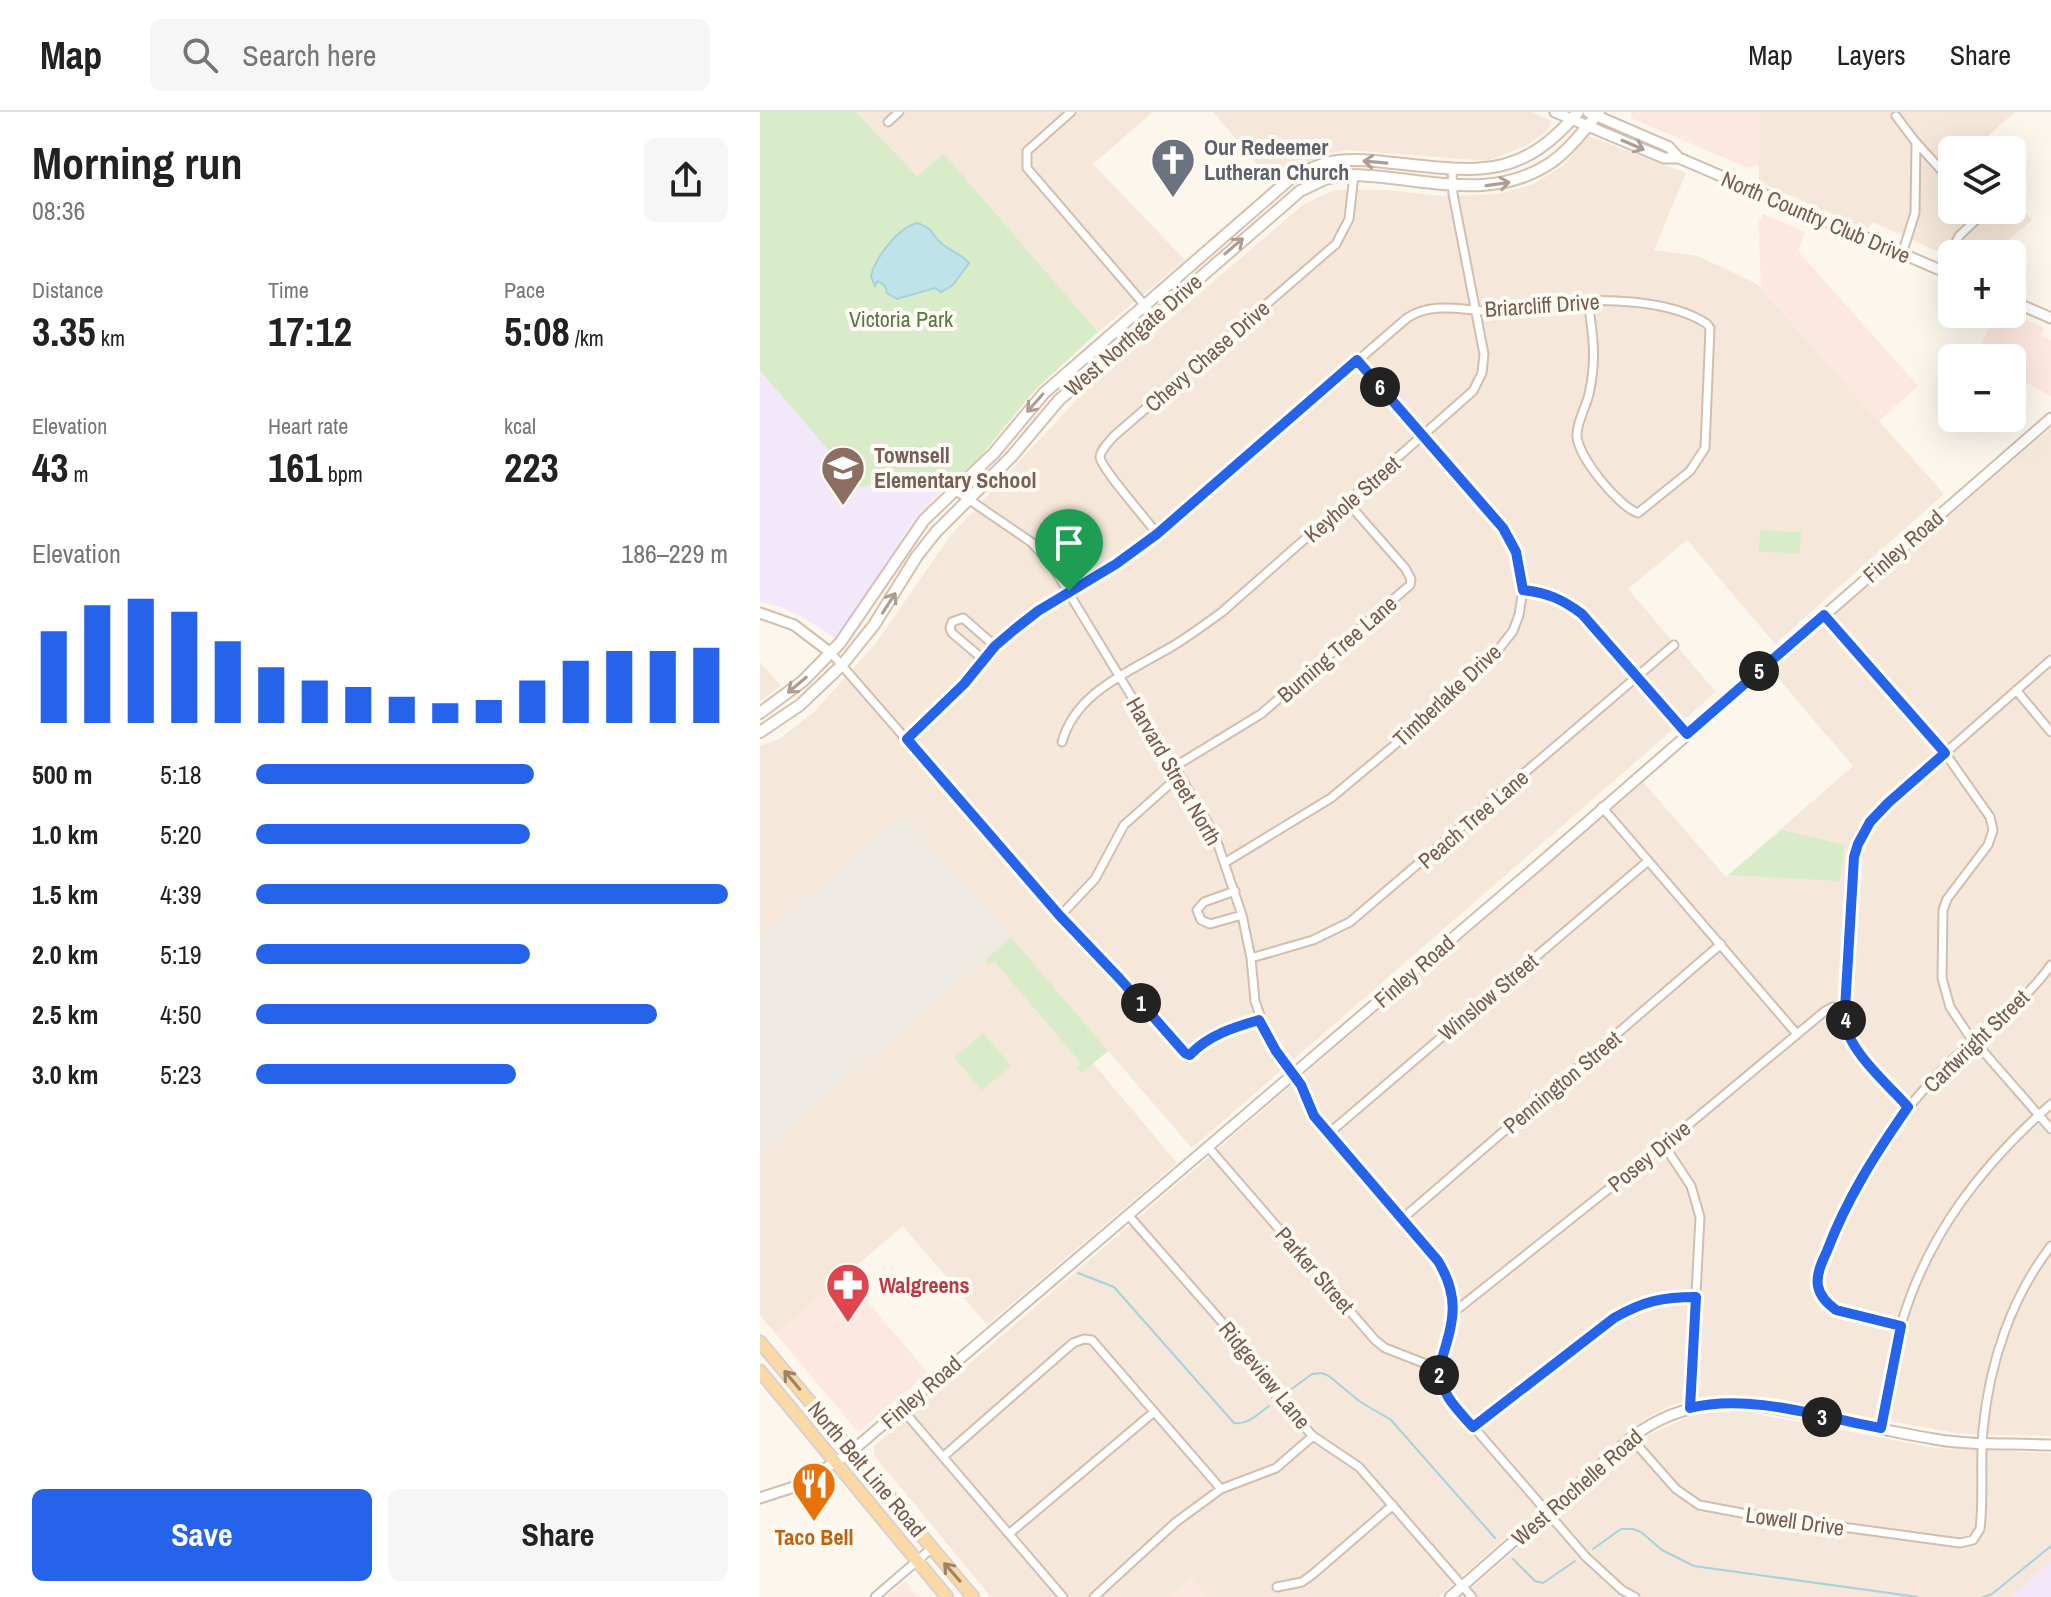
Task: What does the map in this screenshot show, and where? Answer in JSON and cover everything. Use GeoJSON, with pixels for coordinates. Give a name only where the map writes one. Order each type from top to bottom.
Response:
{"type":"FeatureCollection","features":[{"type":"Feature","properties":{"kind":"main road","name":"West Northgate Drive"},"geometry":{"type":"LineString","coordinates":[[760,732],[800,705],[842,665],[888,605],[917,556],[1059,400],[1274,211],[1311,185],[1337,176],[1479,186],[1515,181],[1552,162],[1587,126],[1594,113]]}},
{"type":"Feature","properties":{"kind":"main road","name":"West Northgate Drive"},"geometry":{"type":"LineString","coordinates":[[760,713],[803,681],[831,653],[856,623],[924,520],[994,453],[1044,393],[1291,178],[1332,162],[1356,160],[1488,170],[1519,161],[1549,143],[1575,116]]}},
{"type":"Feature","properties":{"kind":"main road"},"geometry":{"type":"LineString","coordinates":[[1264,201],[1274,211]]}},
{"type":"Feature","properties":{"kind":"main road","name":"North Belt Line Road"},"geometry":{"type":"LineString","coordinates":[[763,1348],[973,1597]]}},
{"type":"Feature","properties":{"kind":"main road","name":"North Belt Line Road"},"geometry":{"type":"LineString","coordinates":[[760,1371],[947,1597]]}},
{"type":"Feature","properties":{"kind":"street"},"geometry":{"type":"LineString","coordinates":[[888,122],[899,112]]}},
{"type":"Feature","properties":{"kind":"street"},"geometry":{"type":"LineString","coordinates":[[1071,112],[1027,151],[1027,168],[1154,316]]}},
{"type":"Feature","properties":{"kind":"street","name":"North Country Club Drive"},"geometry":{"type":"LineString","coordinates":[[1555,112],[1575,116],[1587,126],[1664,158],[1679,158],[1938,269]]}},
{"type":"Feature","properties":{"kind":"street","name":"North Country Club Drive"},"geometry":{"type":"LineString","coordinates":[[1594,113],[1669,147],[1679,158]]}},
{"type":"Feature","properties":{"kind":"street"},"geometry":{"type":"LineString","coordinates":[[1896,116],[1938,167]]}},
{"type":"Feature","properties":{"kind":"street"},"geometry":{"type":"LineString","coordinates":[[1902,254],[1915,213],[1916,143]]}},
{"type":"Feature","properties":{"kind":"street","name":"Keyhole Street"},"geometry":{"type":"LineString","coordinates":[[1062,742],[1072,716],[1098,691],[1177,644],[1222,612],[1423,437],[1479,382],[1485,363],[1484,354],[1451,185],[1452,169]]}},
{"type":"Feature","properties":{"kind":"street","name":"Chevy Chase Drive"},"geometry":{"type":"LineString","coordinates":[[1157,534],[1105,470],[1101,453],[1114,436],[1336,244],[1349,219],[1354,175]]}},
{"type":"Feature","properties":{"kind":"street"},"geometry":{"type":"LineString","coordinates":[[1958,240],[1972,224]]}},
{"type":"Feature","properties":{"kind":"street","name":"Briarcliff Drive"},"geometry":{"type":"LineString","coordinates":[[907,739],[964,684],[995,646],[1038,611],[1116,564],[1157,534],[1357,360],[1416,313],[1429,309],[1496,311],[1588,301],[1630,302],[1674,310],[1707,324],[1710,328],[1705,448],[1690,471],[1638,513],[1624,506],[1584,457],[1576,435],[1589,396],[1596,354],[1588,301]]}},
{"type":"Feature","properties":{"kind":"street"},"geometry":{"type":"LineString","coordinates":[[2026,307],[2051,318]]}},
{"type":"Feature","properties":{"kind":"street","name":"Timberlake Drive"},"geometry":{"type":"LineString","coordinates":[[1226,862],[1331,798],[1491,659],[1513,631],[1523,590],[1516,552],[1503,528],[1357,360]]}},
{"type":"Feature","properties":{"kind":"street","name":"Finley Road"},"geometry":{"type":"LineString","coordinates":[[760,1498],[800,1485],[852,1451],[1294,1075],[2051,418]]}},
{"type":"Feature","properties":{"kind":"street","name":"Harvard Street North"},"geometry":{"type":"LineString","coordinates":[[955,490],[1031,542],[1050,562],[1203,814],[1226,862],[1242,915],[1259,1020],[1294,1075],[1314,1116],[1446,1275],[1452,1291],[1454,1312],[1439,1369]]}},
{"type":"Feature","properties":{"kind":"street","name":"Burning Tree Lane"},"geometry":{"type":"LineString","coordinates":[[1174,767],[1261,714],[1410,585],[1411,579],[1405,568],[1348,503]]}},
{"type":"Feature","properties":{"kind":"street"},"geometry":{"type":"LineString","coordinates":[[1523,590],[1562,599],[1582,614],[1687,734]]}},
{"type":"Feature","properties":{"kind":"street"},"geometry":{"type":"LineString","coordinates":[[760,613],[794,625],[831,653],[1060,916],[1185,1053],[1190,1055],[1204,1042],[1259,1020]]}},
{"type":"Feature","properties":{"kind":"street"},"geometry":{"type":"LineString","coordinates":[[1824,615],[1945,753],[1987,810],[1993,830],[1988,845],[1947,899],[1943,910],[1941,955],[1944,988],[1955,1016],[2051,1129]]}},
{"type":"Feature","properties":{"kind":"street"},"geometry":{"type":"LineString","coordinates":[[984,660],[952,633],[952,622],[963,618],[995,646]]}},
{"type":"Feature","properties":{"kind":"street","name":"Peach Tree Lane"},"geometry":{"type":"LineString","coordinates":[[1251,958],[1313,940],[1350,922],[1674,645]]}},
{"type":"Feature","properties":{"kind":"street"},"geometry":{"type":"LineString","coordinates":[[1908,1107],[1851,1040],[1846,1029],[1854,857],[1858,844],[1870,822],[1888,803],[2051,660]]}},
{"type":"Feature","properties":{"kind":"street"},"geometry":{"type":"LineString","coordinates":[[2016,690],[2051,732]]}},
{"type":"Feature","properties":{"kind":"street"},"geometry":{"type":"LineString","coordinates":[[1060,916],[1095,879],[1124,825],[1179,776]]}},
{"type":"Feature","properties":{"kind":"street"},"geometry":{"type":"LineString","coordinates":[[1602,807],[1796,1033]]}},
{"type":"Feature","properties":{"kind":"street","name":"Winslow Street"},"geometry":{"type":"LineString","coordinates":[[1328,1134],[1648,861]]}},
{"type":"Feature","properties":{"kind":"street"},"geometry":{"type":"LineString","coordinates":[[1235,891],[1204,902],[1197,910],[1201,920],[1210,924],[1242,915]]}},
{"type":"Feature","properties":{"kind":"street","name":"Pennington Street"},"geometry":{"type":"LineString","coordinates":[[1402,1219],[1721,944]]}},
{"type":"Feature","properties":{"kind":"street","name":"Cartwright Street"},"geometry":{"type":"LineString","coordinates":[[1901,1326],[1836,1310],[1828,1303],[1818,1285],[1819,1271],[1840,1216],[1869,1163],[1908,1107],[2051,965]]}},
{"type":"Feature","properties":{"kind":"street","name":"Posey Drive"},"geometry":{"type":"LineString","coordinates":[[1454,1312],[1664,1145],[1796,1033],[1833,1007],[1845,1009]]}},
{"type":"Feature","properties":{"kind":"street"},"geometry":{"type":"LineString","coordinates":[[1881,1428],[1901,1326],[1928,1258],[1965,1193],[1999,1153],[2051,1104]]}},
{"type":"Feature","properties":{"kind":"street"},"geometry":{"type":"LineString","coordinates":[[1664,1145],[1691,1186],[1700,1217],[1690,1408]]}},
{"type":"Feature","properties":{"kind":"street","name":"Parker Street"},"geometry":{"type":"LineString","coordinates":[[1209,1148],[1375,1340],[1396,1353],[1439,1369]]}},
{"type":"Feature","properties":{"kind":"street","name":"Ridgeview Lane"},"geometry":{"type":"LineString","coordinates":[[1129,1216],[1257,1362],[1278,1399],[1313,1436],[1359,1467],[1472,1597]]}},
{"type":"Feature","properties":{"kind":"street"},"geometry":{"type":"LineString","coordinates":[[1983,1444],[1989,1395],[2004,1333],[2025,1286],[2051,1246]]}},
{"type":"Feature","properties":{"kind":"street"},"geometry":{"type":"LineString","coordinates":[[1473,1427],[1614,1318],[1658,1298],[1696,1297]]}},
{"type":"Feature","properties":{"kind":"street"},"geometry":{"type":"LineString","coordinates":[[944,1456],[1073,1343],[1084,1339],[1092,1340],[1221,1489]]}},
{"type":"Feature","properties":{"kind":"street"},"geometry":{"type":"LineString","coordinates":[[1439,1369],[1445,1394],[1473,1427],[1586,1557],[1622,1590],[1635,1597]]}},
{"type":"Feature","properties":{"kind":"street","name":"West Rochelle Road"},"geometry":{"type":"LineString","coordinates":[[1450,1597],[1631,1438],[1653,1423],[1690,1408],[1713,1404],[1752,1404],[1934,1439],[1983,1444],[2051,1445]]}},
{"type":"Feature","properties":{"kind":"street"},"geometry":{"type":"LineString","coordinates":[[902,1409],[1063,1597]]}},
{"type":"Feature","properties":{"kind":"street"},"geometry":{"type":"LineString","coordinates":[[1010,1533],[1154,1412]]}},
{"type":"Feature","properties":{"kind":"street"},"geometry":{"type":"LineString","coordinates":[[1094,1597],[1176,1522],[1221,1489],[1276,1468],[1313,1436]]}},
{"type":"Feature","properties":{"kind":"street","name":"Lowell Drive"},"geometry":{"type":"LineString","coordinates":[[1631,1438],[1687,1498],[1718,1510],[1960,1543],[1973,1540],[1980,1529],[1983,1444]]}},
{"type":"Feature","properties":{"kind":"street"},"geometry":{"type":"LineString","coordinates":[[1277,1587],[1302,1582],[1393,1505]]}},
{"type":"Feature","properties":{"kind":"street"},"geometry":{"type":"LineString","coordinates":[[875,1597],[932,1548]]}},
{"type":"Feature","properties":{"kind":"street"},"geometry":{"type":"LineString","coordinates":[[1614,1597],[1622,1590]]}},
{"type":"Feature","properties":{"kind":"shaded area"},"geometry":{"type":"Polygon","coordinates":[[[856,112],[1153,112],[1093,164],[1185,260],[1098,332],[944,155],[917,176],[856,112]]]}},
{"type":"Feature","properties":{"kind":"shaded area"},"geometry":{"type":"Polygon","coordinates":[[[1213,112],[1532,112],[1552,121],[1546,132],[1525,146],[1487,161],[1348,150],[1325,154],[1273,183],[1213,112]]]}},
{"type":"Feature","properties":{"kind":"shaded area"},"geometry":{"type":"Polygon","coordinates":[[[1631,112],[1759,112],[1759,165],[1748,168],[1631,118],[1631,112]]]}},
{"type":"Feature","properties":{"kind":"shaded area"},"geometry":{"type":"Polygon","coordinates":[[[1758,112],[2015,112],[1988,136],[1938,136],[1938,224],[2026,224],[2026,213],[2032,220],[2008,240],[1938,240],[1938,252],[1872,222],[1867,229],[1759,182],[1758,112]]]}},
{"type":"Feature","properties":{"kind":"shaded area"},"geometry":{"type":"Polygon","coordinates":[[[1588,136],[1686,173],[1654,250],[1698,256],[1757,284],[1944,494],[1775,644],[1687,540],[1628,589],[1716,692],[1192,1148],[1108,1051],[1093,1063],[1177,1163],[987,1325],[903,1226],[776,1334],[760,1315],[760,1151],[1011,937],[904,815],[760,937],[760,746],[779,739],[815,711],[876,643],[950,536],[1083,393],[1304,204],[1335,190],[1387,190],[1443,196],[1498,194],[1532,185],[1564,165],[1588,136]]]}},
{"type":"Feature","properties":{"kind":"shaded area"},"geometry":{"type":"Polygon","coordinates":[[[1763,214],[1805,232],[1798,251],[1918,386],[1879,421],[1761,288],[1759,222],[1763,214]]]}},
{"type":"Feature","properties":{"kind":"shaded area"},"geometry":{"type":"Polygon","coordinates":[[[2026,320],[2044,328],[2041,335],[2051,340],[2051,396],[2026,383],[2026,344],[1982,344],[1989,328],[2026,328],[2026,320]]]}},
{"type":"Feature","properties":{"kind":"shaded area","name":"Townsell Elementary School"},"geometry":{"type":"Polygon","coordinates":[[[760,371],[861,488],[916,472],[940,493],[913,521],[859,606],[834,638],[806,619],[781,607],[760,602],[760,371]]]}},
{"type":"Feature","properties":{"kind":"shaded area"},"geometry":{"type":"Polygon","coordinates":[[[2051,428],[2051,1436],[1962,1434],[1755,1397],[1720,1395],[1674,1404],[1648,1417],[1438,1597],[1207,1597],[1191,1578],[1169,1597],[991,1597],[874,1455],[874,1446],[1643,782],[1726,877],[1853,766],[1771,670],[2051,428]]]}},
{"type":"Feature","properties":{"kind":"shaded area"},"geometry":{"type":"Polygon","coordinates":[[[760,662],[781,686],[760,701],[760,662]]]}},
{"type":"Feature","properties":{"kind":"shaded area"},"geometry":{"type":"Polygon","coordinates":[[[904,814],[1011,937],[760,1151],[760,937],[904,814]]]}},
{"type":"Feature","properties":{"kind":"shaded area"},"geometry":{"type":"Polygon","coordinates":[[[845,1275],[928,1373],[858,1432],[776,1334],[845,1275]]]}},
{"type":"Feature","properties":{"kind":"shaded area"},"geometry":{"type":"Polygon","coordinates":[[[1741,1411],[1935,1448],[2051,1453],[2051,1597],[1461,1597],[1648,1435],[1695,1414],[1741,1411]]]}},
{"type":"Feature","properties":{"kind":"shaded area"},"geometry":{"type":"Polygon","coordinates":[[[2051,1562],[2051,1597],[2010,1597],[2051,1562]]]}},
{"type":"Feature","properties":{"kind":"shaded area"},"geometry":{"type":"Polygon","coordinates":[[[1191,1578],[1207,1597],[1169,1597],[1191,1578]]]}},
{"type":"Feature","properties":{"kind":"shaded area"},"geometry":{"type":"Polygon","coordinates":[[[905,1581],[918,1597],[886,1597],[905,1581]]]}},
{"type":"Feature","properties":{"kind":"green space","name":"Victoria Park"},"geometry":{"type":"Polygon","coordinates":[[[760,112],[856,112],[917,176],[944,154],[1098,332],[1035,390],[980,457],[940,493],[916,472],[861,488],[760,371],[760,112]]]}},
{"type":"Feature","properties":{"kind":"green space"},"geometry":{"type":"Polygon","coordinates":[[[1760,530],[1801,532],[1800,553],[1759,552],[1760,530]]]}},
{"type":"Feature","properties":{"kind":"green space"},"geometry":{"type":"Polygon","coordinates":[[[1782,830],[1845,845],[1840,881],[1728,875],[1782,830]]]}},
{"type":"Feature","properties":{"kind":"green space"},"geometry":{"type":"Polygon","coordinates":[[[1011,937],[1108,1051],[1082,1073],[1077,1068],[1081,1063],[994,961],[989,965],[985,960],[1011,937]]]}},
{"type":"Feature","properties":{"kind":"green space"},"geometry":{"type":"Polygon","coordinates":[[[983,1033],[1011,1066],[982,1090],[954,1058],[983,1033]]]}},
{"type":"Feature","properties":{"kind":"water"},"geometry":{"type":"Polygon","coordinates":[[[917,223],[928,228],[937,240],[969,263],[953,285],[941,292],[935,288],[897,299],[887,293],[885,286],[878,281],[875,286],[871,276],[885,248],[910,225],[917,223]]]}},
{"type":"Feature","properties":{"kind":"waterway"},"geometry":{"type":"LineString","coordinates":[[1078,1273],[1114,1287],[1234,1423],[1248,1421],[1269,1406]]}},
{"type":"Feature","properties":{"kind":"waterway"},"geometry":{"type":"LineString","coordinates":[[1282,1396],[1312,1374],[1329,1376],[1359,1401],[1391,1420],[1495,1538]]}},
{"type":"Feature","properties":{"kind":"waterway"},"geometry":{"type":"LineString","coordinates":[[1593,1549],[1621,1529],[1633,1529],[1662,1550],[1694,1566],[1918,1597]]}},
{"type":"Feature","properties":{"kind":"waterway"},"geometry":{"type":"LineString","coordinates":[[1983,1597],[1992,1594],[2051,1546]]}},
{"type":"Feature","properties":{"kind":"waterway"},"geometry":{"type":"LineString","coordinates":[[1513,1559],[1535,1581],[1543,1583],[1575,1561]]}},
{"type":"Feature","properties":{"kind":"place","name":"Our Redeemer Lutheran Church"},"geometry":{"type":"Point","coordinates":[1173,199]}},
{"type":"Feature","properties":{"kind":"place","name":"Townsell Elementary School"},"geometry":{"type":"Point","coordinates":[843,507]}},
{"type":"Feature","properties":{"kind":"place","name":"Walgreens"},"geometry":{"type":"Point","coordinates":[848,1324]}},
{"type":"Feature","properties":{"kind":"place","name":"Taco Bell"},"geometry":{"type":"Point","coordinates":[814,1523]}},
{"type":"Feature","properties":{"kind":"route"},"geometry":{"type":"LineString","coordinates":[[1357,360],[1503,528],[1516,552],[1523,590],[1562,599],[1582,614],[1687,734],[1824,615],[1945,753],[1870,822],[1854,857],[1846,1029],[1861,1054],[1908,1107],[1869,1163],[1840,1216],[1819,1271],[1818,1285],[1828,1303],[1836,1310],[1901,1326],[1881,1428],[1752,1404],[1728,1403],[1690,1408],[1696,1297],[1658,1298],[1614,1318],[1473,1427],[1445,1394],[1439,1379],[1454,1312],[1452,1291],[1446,1275],[1438,1261],[1314,1116],[1301,1085],[1276,1051],[1259,1020],[1204,1042],[1190,1055],[1185,1053],[1060,916],[907,739],[964,684],[995,646],[1038,611],[1069,591],[1116,564],[1157,534],[1357,360]]}}]}
